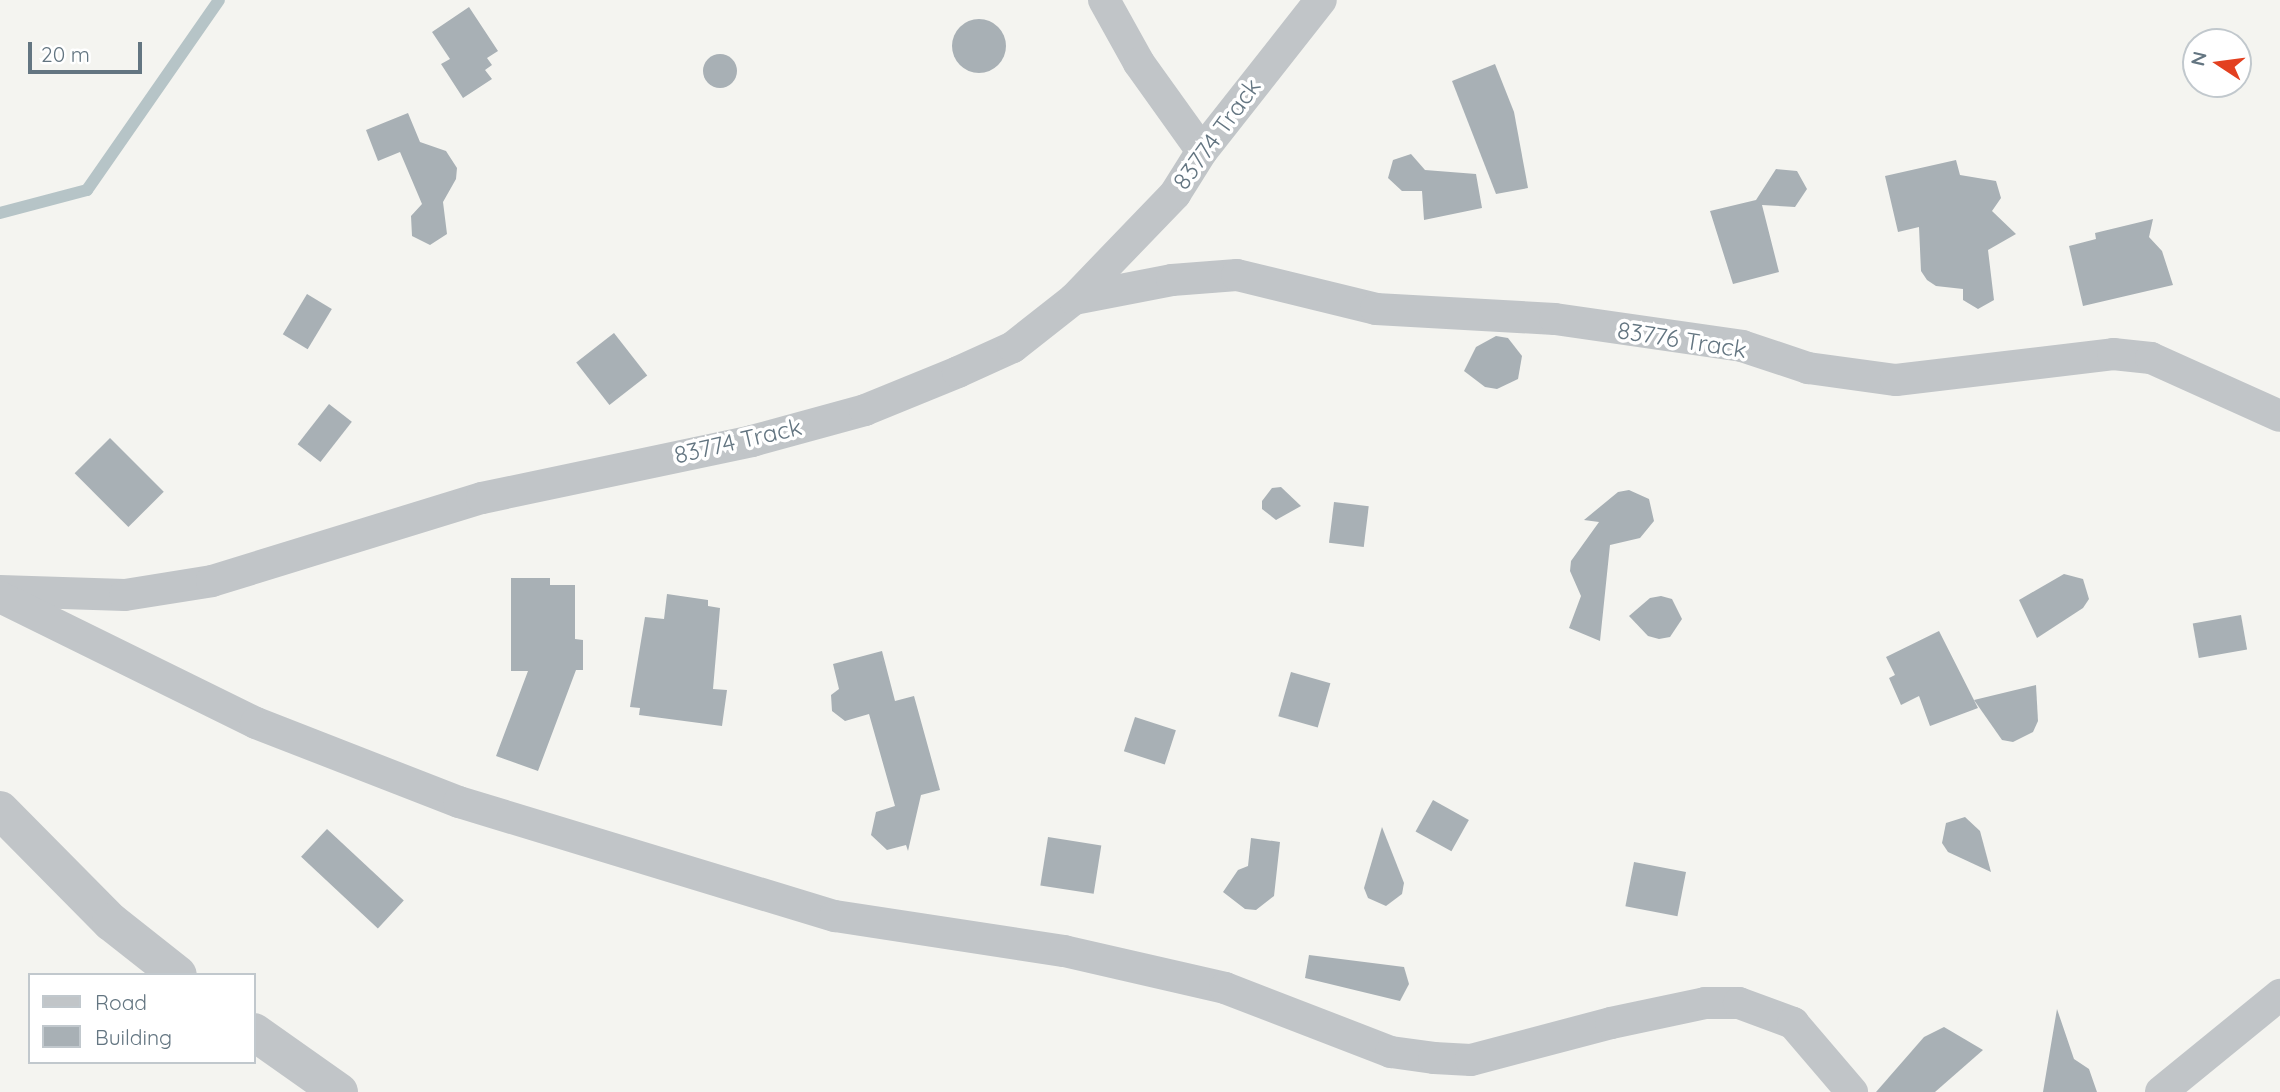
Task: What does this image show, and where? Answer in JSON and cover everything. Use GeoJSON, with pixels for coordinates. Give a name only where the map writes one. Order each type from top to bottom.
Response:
{"type":"FeatureCollection","features":[{"type":"Feature","properties":{"kind":"street"},"geometry":{"type":"LineString","coordinates":[[1104,0],[1139,63],[1202,151]]}},
{"type":"Feature","properties":{"kind":"street","name":"83774 Track"},"geometry":{"type":"LineString","coordinates":[[0,591],[125,595],[212,581],[482,498],[752,441],[865,410],[958,372],[1013,347],[1074,299],[1175,194],[1202,151],[1321,0]]}},
{"type":"Feature","properties":{"kind":"street","name":"83776 Track"},"geometry":{"type":"LineString","coordinates":[[1074,299],[1172,279],[1237,275],[1376,309],[1555,319],[1742,346],[1808,368],[1885,380],[2113,355],[2151,358],[2280,416]]}},
{"type":"Feature","properties":{"kind":"street"},"geometry":{"type":"LineString","coordinates":[[0,597],[256,723],[459,802],[835,916],[1064,951],[1225,988],[1391,1052],[1434,1058],[1471,1060],[1611,1023],[1705,1003],[1739,1003],[1793,1023],[1853,1092]]}},
{"type":"Feature","properties":{"kind":"street"},"geometry":{"type":"LineString","coordinates":[[0,810],[111,922],[175,973]]}},
{"type":"Feature","properties":{"kind":"street"},"geometry":{"type":"LineString","coordinates":[[2161,1092],[2280,995]]}},
{"type":"Feature","properties":{"kind":"street"},"geometry":{"type":"LineString","coordinates":[[256,1033],[339,1092]]}},
{"type":"Feature","properties":{"kind":"building"},"geometry":{"type":"Polygon","coordinates":[[[469,7],[498,51],[487,58],[492,65],[485,70],[492,79],[463,98],[441,64],[450,59],[432,32],[469,7]]]}},
{"type":"Feature","properties":{"kind":"building"},"geometry":{"type":"Polygon","coordinates":[[[979,19],[998,27],[1006,46],[998,65],[979,73],[960,65],[952,46],[960,27],[979,19]]]}},
{"type":"Feature","properties":{"kind":"building"},"geometry":{"type":"Polygon","coordinates":[[[720,54],[732,59],[737,71],[732,83],[720,88],[708,83],[703,71],[708,59],[720,54]]]}},
{"type":"Feature","properties":{"kind":"building"},"geometry":{"type":"Polygon","coordinates":[[[1495,64],[1514,112],[1528,188],[1496,194],[1452,81],[1495,64]]]}},
{"type":"Feature","properties":{"kind":"building"},"geometry":{"type":"Polygon","coordinates":[[[408,113],[420,142],[446,151],[457,168],[456,179],[443,202],[447,234],[430,245],[412,236],[411,216],[422,204],[400,152],[378,161],[366,130],[408,113]]]}},
{"type":"Feature","properties":{"kind":"building"},"geometry":{"type":"Polygon","coordinates":[[[1411,154],[1425,170],[1476,174],[1482,208],[1424,220],[1422,191],[1402,191],[1388,178],[1393,160],[1411,154]]]}},
{"type":"Feature","properties":{"kind":"building"},"geometry":{"type":"Polygon","coordinates":[[[1956,160],[1960,175],[1996,181],[2001,198],[1992,211],[2016,234],[1988,250],[1994,300],[1978,309],[1963,300],[1963,289],[1936,286],[1927,280],[1921,271],[1919,227],[1898,232],[1885,176],[1956,160]]]}},
{"type":"Feature","properties":{"kind":"building"},"geometry":{"type":"Polygon","coordinates":[[[1776,169],[1797,171],[1807,189],[1795,207],[1762,205],[1779,272],[1733,284],[1710,211],[1756,200],[1776,169]]]}},
{"type":"Feature","properties":{"kind":"building"},"geometry":{"type":"Polygon","coordinates":[[[2153,219],[2149,237],[2162,251],[2173,285],[2083,306],[2069,246],[2096,239],[2095,233],[2153,219]]]}},
{"type":"Feature","properties":{"kind":"building"},"geometry":{"type":"Polygon","coordinates":[[[307,294],[332,309],[308,349],[283,334],[307,294]]]}},
{"type":"Feature","properties":{"kind":"building"},"geometry":{"type":"Polygon","coordinates":[[[614,333],[647,376],[609,405],[576,363],[614,333]]]}},
{"type":"Feature","properties":{"kind":"building"},"geometry":{"type":"Polygon","coordinates":[[[1496,336],[1508,338],[1522,356],[1518,379],[1497,389],[1485,387],[1464,371],[1476,347],[1496,336]]]}},
{"type":"Feature","properties":{"kind":"building"},"geometry":{"type":"Polygon","coordinates":[[[329,404],[352,422],[320,462],[298,444],[329,404]]]}},
{"type":"Feature","properties":{"kind":"building"},"geometry":{"type":"Polygon","coordinates":[[[110,438],[164,492],[128,527],[75,473],[110,438]]]}},
{"type":"Feature","properties":{"kind":"building"},"geometry":{"type":"Polygon","coordinates":[[[1281,487],[1301,506],[1276,520],[1262,509],[1262,501],[1272,488],[1281,487]]]}},
{"type":"Feature","properties":{"kind":"building"},"geometry":{"type":"Polygon","coordinates":[[[1629,490],[1649,499],[1654,521],[1640,538],[1610,545],[1600,641],[1569,628],[1581,596],[1570,571],[1571,561],[1599,522],[1584,520],[1618,492],[1629,490]]]}},
{"type":"Feature","properties":{"kind":"building"},"geometry":{"type":"Polygon","coordinates":[[[1334,502],[1369,506],[1364,547],[1329,543],[1334,502]]]}},
{"type":"Feature","properties":{"kind":"building"},"geometry":{"type":"Polygon","coordinates":[[[2064,574],[2083,579],[2089,599],[2083,608],[2037,638],[2019,600],[2064,574]]]}},
{"type":"Feature","properties":{"kind":"building"},"geometry":{"type":"Polygon","coordinates":[[[511,578],[550,578],[550,585],[575,585],[575,639],[583,640],[583,670],[576,670],[538,771],[496,756],[528,671],[511,671],[511,578]]]}},
{"type":"Feature","properties":{"kind":"building"},"geometry":{"type":"Polygon","coordinates":[[[667,594],[708,600],[708,606],[720,608],[713,689],[727,690],[722,726],[639,715],[640,708],[630,707],[645,617],[664,619],[667,594]]]}},
{"type":"Feature","properties":{"kind":"building"},"geometry":{"type":"Polygon","coordinates":[[[1661,596],[1672,599],[1682,619],[1670,637],[1659,639],[1648,636],[1629,616],[1650,598],[1661,596]]]}},
{"type":"Feature","properties":{"kind":"building"},"geometry":{"type":"Polygon","coordinates":[[[2241,615],[2247,649],[2199,658],[2193,624],[2241,615]]]}},
{"type":"Feature","properties":{"kind":"building"},"geometry":{"type":"Polygon","coordinates":[[[1939,631],[1978,708],[1930,726],[1919,696],[1901,705],[1889,678],[1895,675],[1886,657],[1939,631]]]}},
{"type":"Feature","properties":{"kind":"building"},"geometry":{"type":"Polygon","coordinates":[[[882,651],[895,701],[914,696],[940,790],[921,795],[908,851],[906,845],[887,850],[871,835],[876,812],[895,806],[869,714],[845,721],[832,711],[831,695],[839,689],[833,664],[882,651]]]}},
{"type":"Feature","properties":{"kind":"building"},"geometry":{"type":"Polygon","coordinates":[[[1291,672],[1330,683],[1318,728],[1278,716],[1291,672]]]}},
{"type":"Feature","properties":{"kind":"building"},"geometry":{"type":"Polygon","coordinates":[[[2036,685],[2038,721],[2033,732],[2013,742],[2002,740],[1974,700],[2036,685]]]}},
{"type":"Feature","properties":{"kind":"building"},"geometry":{"type":"Polygon","coordinates":[[[1135,717],[1176,730],[1165,765],[1124,751],[1135,717]]]}},
{"type":"Feature","properties":{"kind":"building"},"geometry":{"type":"Polygon","coordinates":[[[1433,800],[1469,820],[1451,851],[1416,831],[1433,800]]]}},
{"type":"Feature","properties":{"kind":"building"},"geometry":{"type":"Polygon","coordinates":[[[1965,817],[1980,831],[1991,872],[1948,852],[1942,843],[1946,823],[1965,817]]]}},
{"type":"Feature","properties":{"kind":"building"},"geometry":{"type":"Polygon","coordinates":[[[1382,827],[1404,883],[1402,894],[1386,906],[1368,898],[1364,888],[1382,827]]]}},
{"type":"Feature","properties":{"kind":"building"},"geometry":{"type":"Polygon","coordinates":[[[327,829],[404,901],[378,928],[301,857],[327,829]]]}},
{"type":"Feature","properties":{"kind":"building"},"geometry":{"type":"Polygon","coordinates":[[[1048,837],[1101,845],[1094,894],[1040,885],[1048,837]]]}},
{"type":"Feature","properties":{"kind":"building"},"geometry":{"type":"Polygon","coordinates":[[[1251,838],[1280,842],[1274,896],[1256,910],[1245,909],[1223,892],[1238,870],[1248,866],[1251,838]]]}},
{"type":"Feature","properties":{"kind":"building"},"geometry":{"type":"Polygon","coordinates":[[[1634,862],[1686,872],[1677,916],[1625,906],[1634,862]]]}},
{"type":"Feature","properties":{"kind":"building"},"geometry":{"type":"Polygon","coordinates":[[[1309,955],[1404,967],[1409,984],[1400,1001],[1305,978],[1309,955]]]}},
{"type":"Feature","properties":{"kind":"building"},"geometry":{"type":"Polygon","coordinates":[[[2057,1009],[2074,1059],[2089,1069],[2097,1092],[2043,1092],[2057,1009]]]}},
{"type":"Feature","properties":{"kind":"building"},"geometry":{"type":"Polygon","coordinates":[[[1944,1027],[1983,1050],[1935,1092],[1876,1092],[1924,1037],[1944,1027]]]}},
{"type":"Feature","properties":{"kind":"waterway"},"geometry":{"type":"LineString","coordinates":[[0,213],[87,190],[219,0]]}}]}
